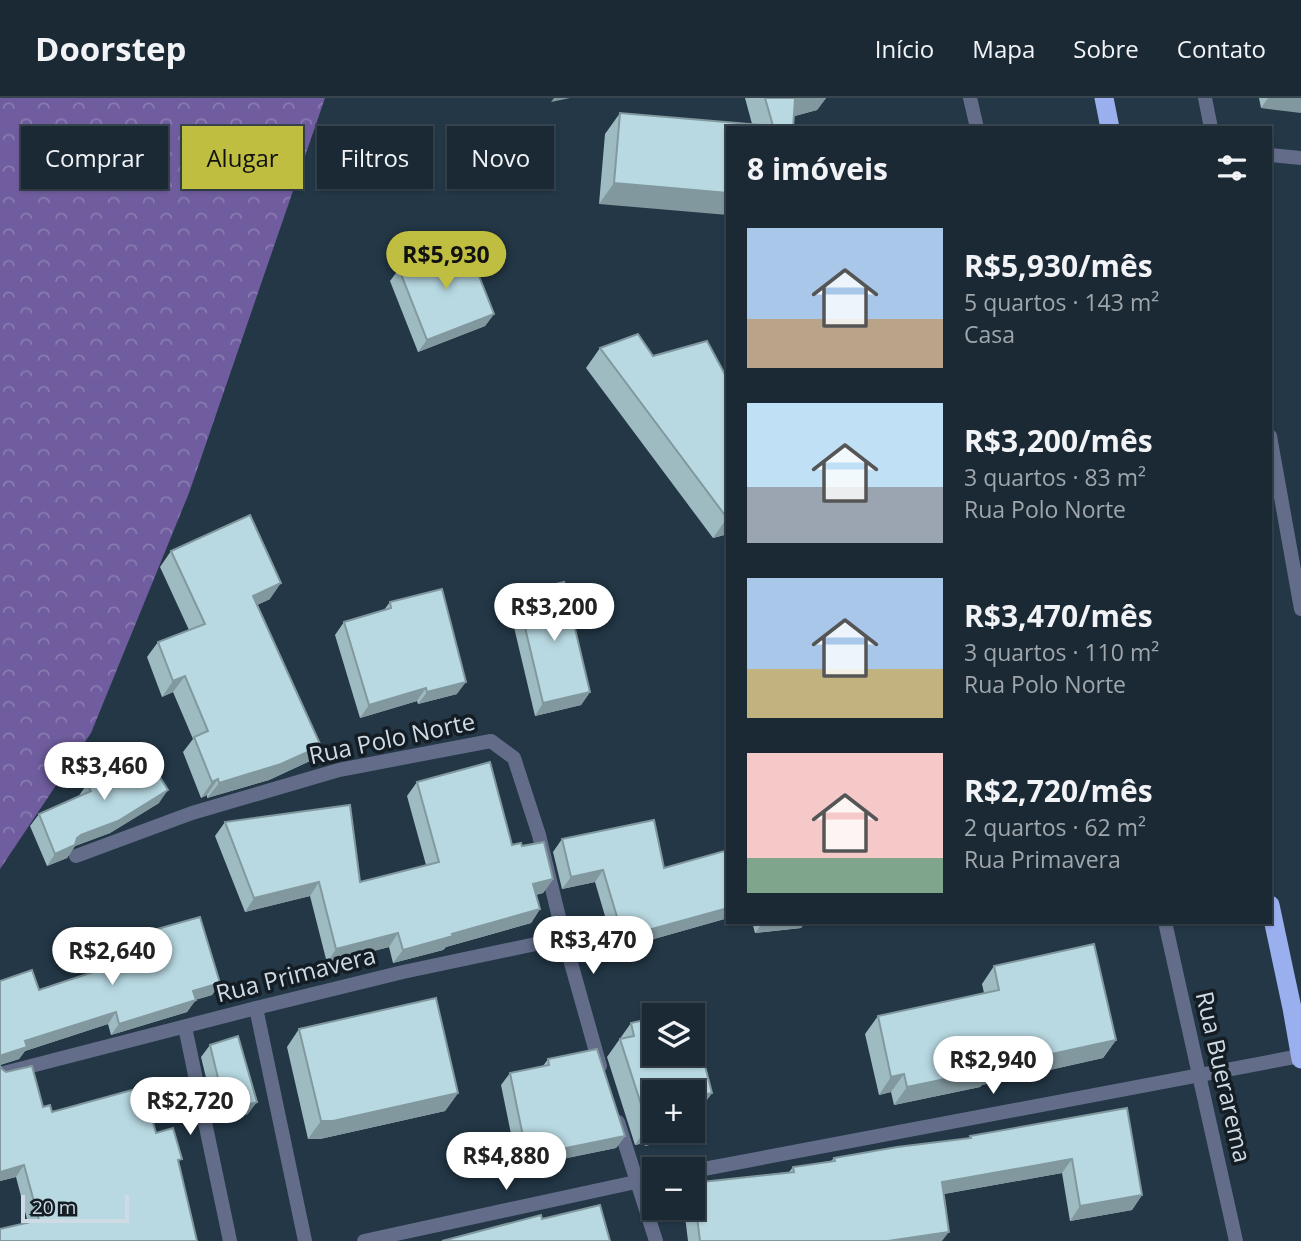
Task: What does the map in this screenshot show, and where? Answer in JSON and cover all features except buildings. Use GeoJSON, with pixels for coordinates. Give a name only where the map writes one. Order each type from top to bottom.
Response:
{"type":"FeatureCollection","features":[{"type":"Feature","properties":{"kind":"highway"},"geometry":{"type":"LineString","coordinates":[[1104,98],[1110,126]]}},
{"type":"Feature","properties":{"kind":"highway"},"geometry":{"type":"LineString","coordinates":[[1272,914],[1301,1057]]}},
{"type":"Feature","properties":{"kind":"street"},"geometry":{"type":"LineString","coordinates":[[970,98],[977,126]]}},
{"type":"Feature","properties":{"kind":"street"},"geometry":{"type":"LineString","coordinates":[[1205,98],[1211,126]]}},
{"type":"Feature","properties":{"kind":"street"},"geometry":{"type":"LineString","coordinates":[[1272,155],[1301,158]]}},
{"type":"Feature","properties":{"kind":"street"},"geometry":{"type":"LineString","coordinates":[[1272,447],[1301,609]]}},
{"type":"Feature","properties":{"kind":"street","name":"Rua Polo Norte"},"geometry":{"type":"LineString","coordinates":[[76,856],[192,813],[339,770],[491,741],[514,758],[539,835],[564,938],[603,1077]]}},
{"type":"Feature","properties":{"kind":"street","name":"Rua Buerarema"},"geometry":{"type":"LineString","coordinates":[[1165,924],[1236,1241]]}},
{"type":"Feature","properties":{"kind":"street","name":"Rua Primavera"},"geometry":{"type":"LineString","coordinates":[[0,1074],[403,972],[564,938]]}},
{"type":"Feature","properties":{"kind":"street"},"geometry":{"type":"LineString","coordinates":[[256,1008],[305,1241]]}},
{"type":"Feature","properties":{"kind":"street"},"geometry":{"type":"LineString","coordinates":[[185,1027],[230,1241]]}},
{"type":"Feature","properties":{"kind":"street"},"geometry":{"type":"LineString","coordinates":[[705,1169],[1301,1057]]}},
{"type":"Feature","properties":{"kind":"street"},"geometry":{"type":"LineString","coordinates":[[612,1103],[656,1241]]}},
{"type":"Feature","properties":{"kind":"street"},"geometry":{"type":"LineString","coordinates":[[364,1241],[642,1181]]}},
{"type":"Feature","properties":{"kind":"green space"},"geometry":{"type":"Polygon","coordinates":[[[0,98],[325,98],[303,162],[303,126],[182,126],[182,189],[294,189],[189,493],[91,733],[0,869],[0,98]]]}}]}
